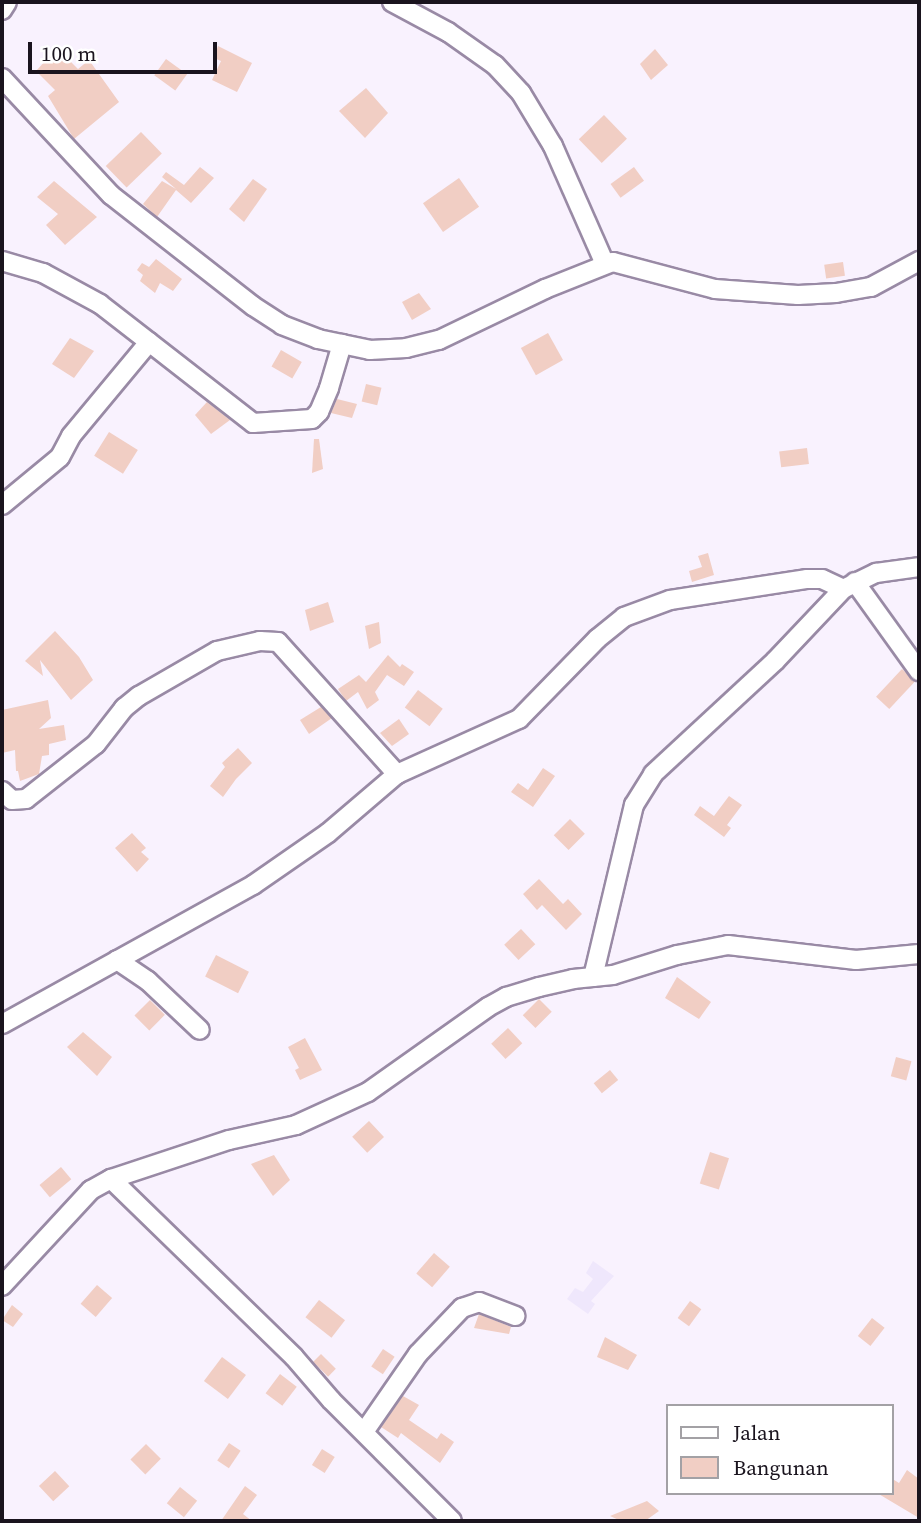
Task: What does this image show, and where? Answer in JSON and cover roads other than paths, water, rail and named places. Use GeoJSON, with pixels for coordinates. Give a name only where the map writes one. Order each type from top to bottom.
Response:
{"type":"FeatureCollection","features":[{"type":"Feature","properties":{"kind":"street"},"geometry":{"type":"LineString","coordinates":[[2,10],[7,2]]}},
{"type":"Feature","properties":{"kind":"street"},"geometry":{"type":"LineString","coordinates":[[392,2],[448,32],[495,65],[521,93],[553,146],[604,264]]}},
{"type":"Feature","properties":{"kind":"street"},"geometry":{"type":"LineString","coordinates":[[2,78],[111,195],[282,325],[370,350],[406,348],[439,340],[604,264],[624,263],[715,289],[798,295],[836,293],[871,287],[919,261]]}},
{"type":"Feature","properties":{"kind":"street"},"geometry":{"type":"LineString","coordinates":[[2,261],[43,273],[100,304],[253,423],[312,419],[319,412],[330,388],[342,344]]}},
{"type":"Feature","properties":{"kind":"street"},"geometry":{"type":"LineString","coordinates":[[2,505],[60,457],[71,436],[149,342]]}},
{"type":"Feature","properties":{"kind":"street"},"geometry":{"type":"LineString","coordinates":[[593,977],[634,805],[642,788],[849,586],[876,573],[919,567]]}},
{"type":"Feature","properties":{"kind":"street"},"geometry":{"type":"LineString","coordinates":[[2,1024],[253,885],[328,833],[397,774],[519,719],[597,639],[624,617],[670,600],[822,579],[849,586],[919,671]]}},
{"type":"Feature","properties":{"kind":"street"},"geometry":{"type":"LineString","coordinates":[[2,791],[12,800],[26,799],[96,744],[124,708],[139,696],[217,651],[260,641],[278,642],[397,774]]}},
{"type":"Feature","properties":{"kind":"street"},"geometry":{"type":"LineString","coordinates":[[2,1286],[91,1190],[111,1178],[229,1140],[296,1125],[368,1092],[443,1036],[506,997],[564,981],[613,975],[677,955],[728,945],[856,960],[919,954]]}},
{"type":"Feature","properties":{"kind":"street"},"geometry":{"type":"LineString","coordinates":[[117,960],[149,981],[200,1030]]}},
{"type":"Feature","properties":{"kind":"street"},"geometry":{"type":"LineString","coordinates":[[111,1178],[295,1357],[331,1400],[452,1521]]}},
{"type":"Feature","properties":{"kind":"street"},"geometry":{"type":"LineString","coordinates":[[364,1432],[418,1354],[462,1308],[479,1302],[515,1316]]}}]}
